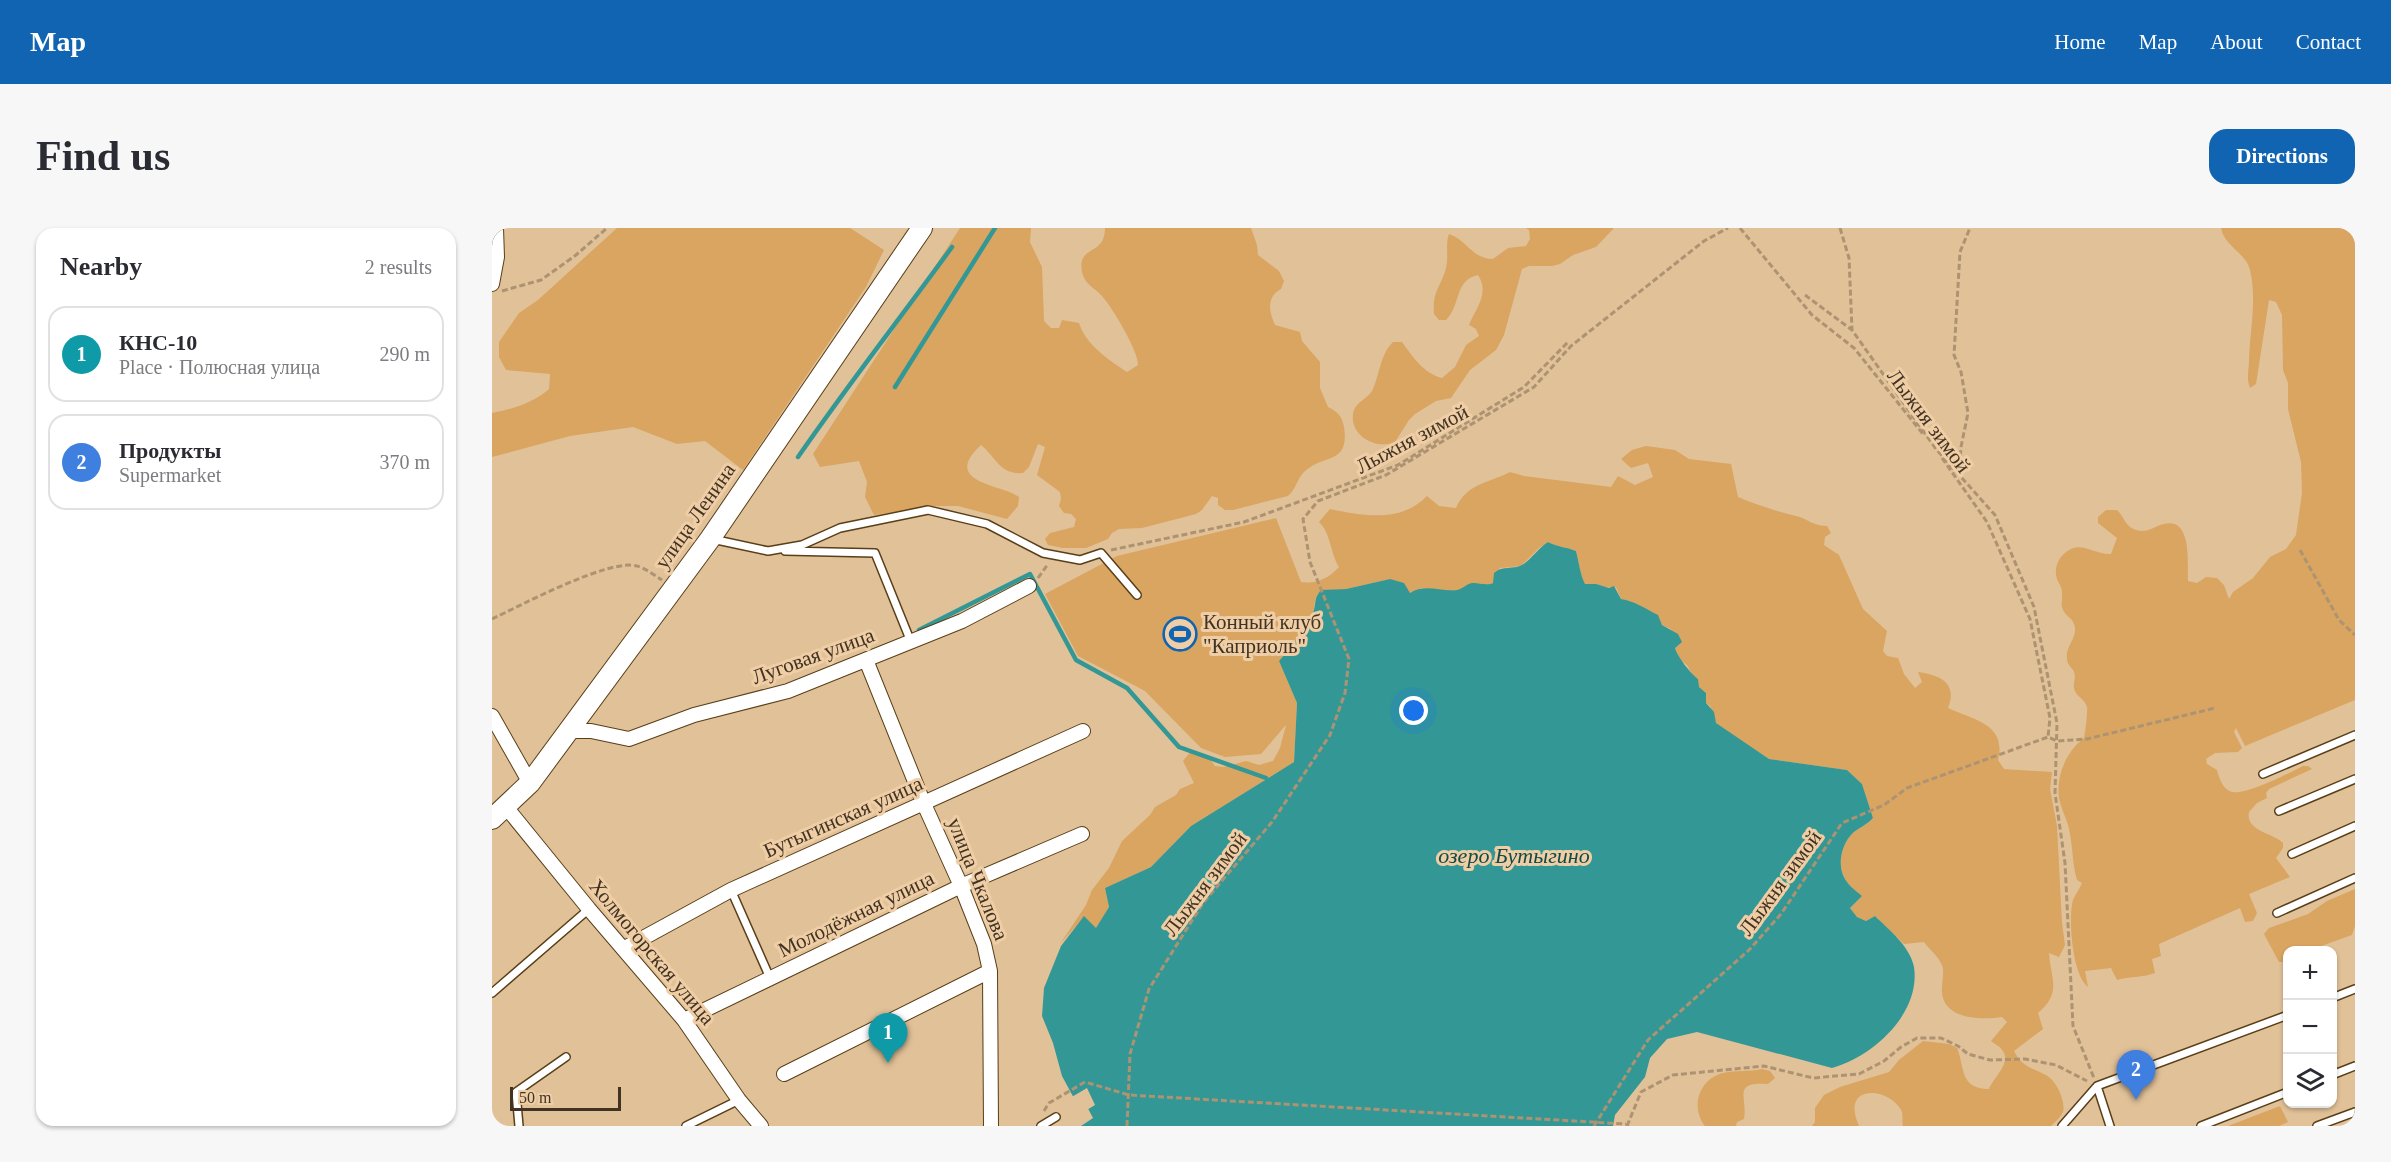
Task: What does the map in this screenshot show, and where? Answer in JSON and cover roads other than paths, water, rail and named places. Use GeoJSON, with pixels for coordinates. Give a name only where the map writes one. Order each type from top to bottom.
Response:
{"type":"FeatureCollection","features":[{"type":"Feature","properties":{"kind":"street","name":"улица Ленина"},"geometry":{"type":"LineString","coordinates":[[499,813],[530,783],[710,539],[922,228]]}},
{"type":"Feature","properties":{"kind":"street"},"geometry":{"type":"LineString","coordinates":[[492,284],[497,257],[497,229]]}},
{"type":"Feature","properties":{"kind":"street","name":"Луговая улица"},"geometry":{"type":"LineString","coordinates":[[568,731],[591,731],[629,739],[694,715],[788,691],[962,621],[1029,586]]}},
{"type":"Feature","properties":{"kind":"street","name":"улица Чкалова"},"geometry":{"type":"LineString","coordinates":[[866,660],[984,944],[990,971],[991,1126]]}},
{"type":"Feature","properties":{"kind":"street"},"geometry":{"type":"LineString","coordinates":[[492,716],[530,783]]}},
{"type":"Feature","properties":{"kind":"street","name":"Бутыгинская улица"},"geometry":{"type":"LineString","coordinates":[[623,949],[731,890],[1083,731]]}},
{"type":"Feature","properties":{"kind":"street","name":"Холмогорская улица"},"geometry":{"type":"LineString","coordinates":[[499,813],[589,909],[684,1020],[739,1100],[761,1126]]}},
{"type":"Feature","properties":{"kind":"street","name":"Молодёжная улица"},"geometry":{"type":"LineString","coordinates":[[684,1020],[961,886],[1082,834]]}},
{"type":"Feature","properties":{"kind":"street"},"geometry":{"type":"LineString","coordinates":[[784,1074],[990,971]]}},
{"type":"Feature","properties":{"kind":"lane"},"geometry":{"type":"LineString","coordinates":[[768,551],[802,545],[840,528],[928,510],[987,524],[1042,553],[1080,560],[1101,552],[1137,595]]}},
{"type":"Feature","properties":{"kind":"lane"},"geometry":{"type":"LineString","coordinates":[[710,539],[768,551],[875,553],[911,642]]}},
{"type":"Feature","properties":{"kind":"lane"},"geometry":{"type":"LineString","coordinates":[[2263,774],[2355,735]]}},
{"type":"Feature","properties":{"kind":"lane"},"geometry":{"type":"LineString","coordinates":[[2279,812],[2355,779]]}},
{"type":"Feature","properties":{"kind":"lane"},"geometry":{"type":"LineString","coordinates":[[2292,854],[2355,826]]}},
{"type":"Feature","properties":{"kind":"lane"},"geometry":{"type":"LineString","coordinates":[[2277,913],[2355,878]]}},
{"type":"Feature","properties":{"kind":"lane"},"geometry":{"type":"LineString","coordinates":[[731,890],[770,978]]}},
{"type":"Feature","properties":{"kind":"lane"},"geometry":{"type":"LineString","coordinates":[[492,993],[589,909]]}},
{"type":"Feature","properties":{"kind":"lane"},"geometry":{"type":"LineString","coordinates":[[2337,996],[2355,989]]}},
{"type":"Feature","properties":{"kind":"lane"},"geometry":{"type":"LineString","coordinates":[[2062,1126],[2097,1086],[2283,1016]]}},
{"type":"Feature","properties":{"kind":"lane"},"geometry":{"type":"LineString","coordinates":[[519,1126],[516,1092],[566,1057]]}},
{"type":"Feature","properties":{"kind":"lane"},"geometry":{"type":"LineString","coordinates":[[2337,1073],[2355,1066]]}},
{"type":"Feature","properties":{"kind":"lane"},"geometry":{"type":"LineString","coordinates":[[2097,1086],[2110,1126]]}},
{"type":"Feature","properties":{"kind":"lane"},"geometry":{"type":"LineString","coordinates":[[2201,1126],[2283,1094]]}},
{"type":"Feature","properties":{"kind":"lane"},"geometry":{"type":"LineString","coordinates":[[686,1126],[739,1100]]}},
{"type":"Feature","properties":{"kind":"lane"},"geometry":{"type":"LineString","coordinates":[[2317,1126],[2355,1112]]}},
{"type":"Feature","properties":{"kind":"lane"},"geometry":{"type":"LineString","coordinates":[[2104,1126],[2105,1113]]}},
{"type":"Feature","properties":{"kind":"lane"},"geometry":{"type":"LineString","coordinates":[[1041,1122],[1056,1117]]}},
{"type":"Feature","properties":{"kind":"water","name":"озеро Бутыгино"},"geometry":{"type":"Polygon","coordinates":[[[1548,542],[1576,551],[1585,584],[1596,584],[1609,588],[1614,586],[1621,599],[1635,603],[1658,615],[1662,625],[1678,634],[1682,642],[1675,648],[1676,651],[1698,679],[1699,687],[1706,693],[1706,703],[1714,712],[1716,723],[1769,759],[1847,770],[1862,784],[1873,818],[1851,835],[1843,850],[1841,868],[1848,884],[1862,896],[1850,908],[1857,917],[1866,921],[1875,916],[1904,945],[1912,959],[1914,984],[1910,1001],[1902,1017],[1891,1031],[1863,1054],[1832,1068],[1697,1032],[1667,1039],[1650,1058],[1645,1077],[1615,1115],[1613,1126],[1081,1126],[1093,1118],[1083,1099],[1076,1102],[1062,1076],[1053,1043],[1042,1016],[1044,988],[1061,946],[1084,916],[1096,928],[1109,907],[1105,888],[1151,867],[1191,826],[1294,762],[1297,703],[1279,661],[1307,624],[1321,590],[1346,589],[1390,579],[1404,583],[1410,593],[1427,588],[1457,590],[1472,583],[1491,584],[1494,573],[1501,569],[1522,565],[1548,542]]]}},
{"type":"Feature","properties":{"kind":"waterway"},"geometry":{"type":"LineString","coordinates":[[895,387],[995,228]]}},
{"type":"Feature","properties":{"kind":"waterway"},"geometry":{"type":"LineString","coordinates":[[798,457],[952,247]]}},
{"type":"Feature","properties":{"kind":"waterway"},"geometry":{"type":"LineString","coordinates":[[919,630],[1030,574],[1076,660],[1127,688],[1179,747],[1266,778]]}},
{"type":"Feature","properties":{"kind":"place","name":"Конный клуб \"Каприоль\""},"geometry":{"type":"Point","coordinates":[1180,634]}},
{"type":"Feature","properties":{"kind":"place","name":"КНС-10"},"geometry":{"type":"Point","coordinates":[888,1063]}},
{"type":"Feature","properties":{"kind":"place","name":"Продукты"},"geometry":{"type":"Point","coordinates":[2136,1100]}}]}
